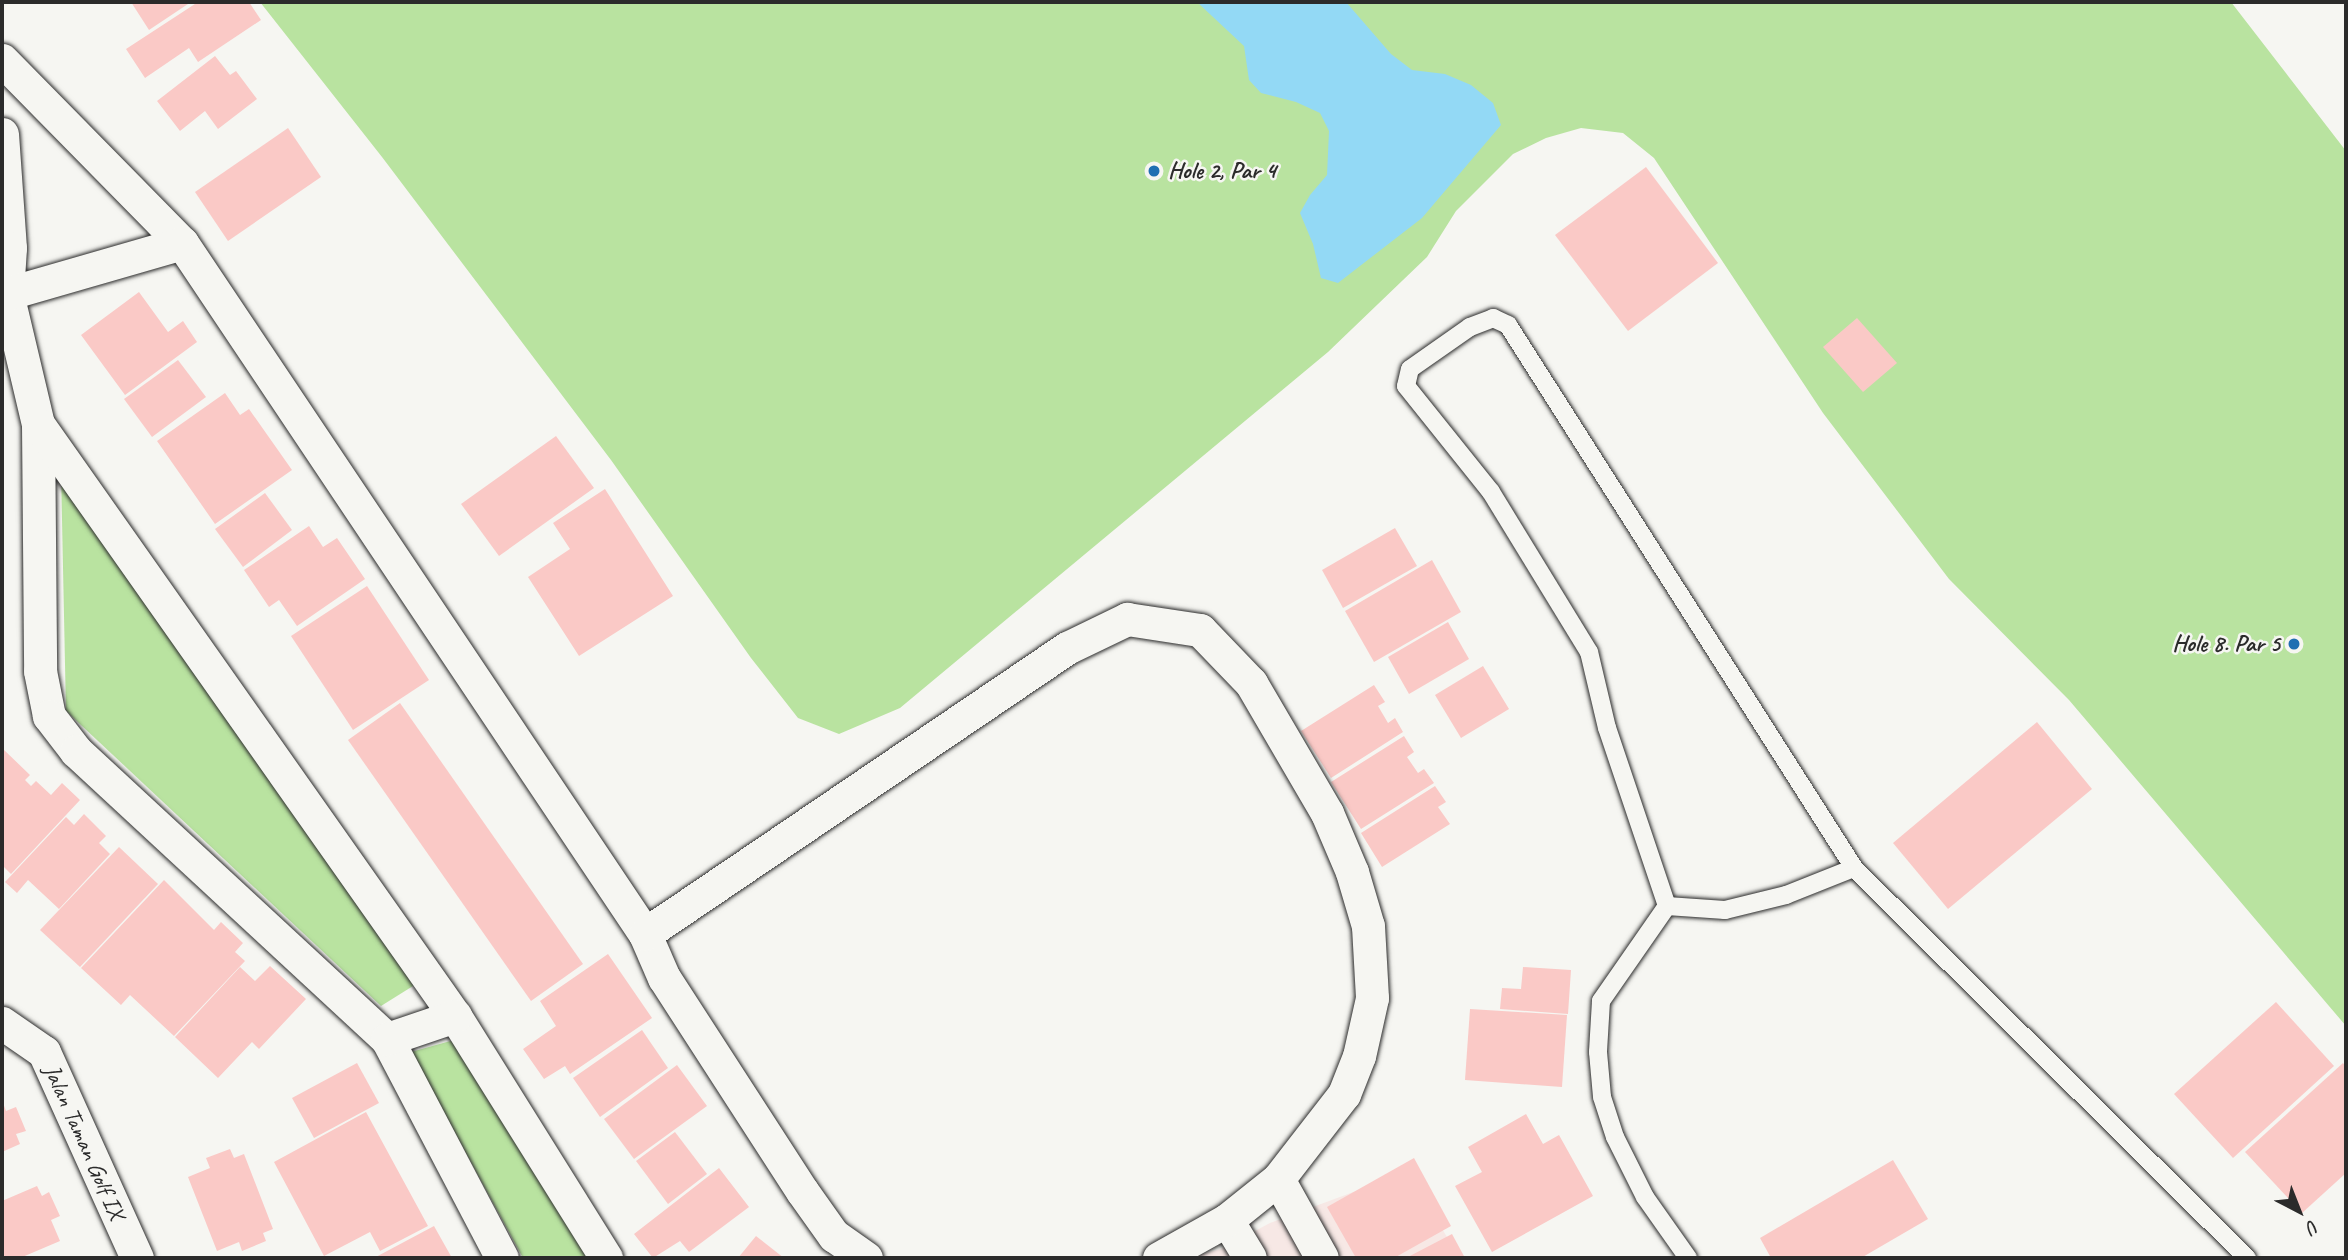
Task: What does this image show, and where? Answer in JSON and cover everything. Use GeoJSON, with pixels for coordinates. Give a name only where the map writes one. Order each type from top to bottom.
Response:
{"type":"FeatureCollection","features":[{"type":"Feature","properties":{"kind":"street"},"geometry":{"type":"LineString","coordinates":[[2,60],[181,243],[645,934],[664,978],[802,1191],[834,1236],[866,1258]]}},
{"type":"Feature","properties":{"kind":"street"},"geometry":{"type":"LineString","coordinates":[[2,134],[10,248],[4,294],[38,424],[40,671],[49,716],[76,751],[387,1039],[502,1258]]}},
{"type":"Feature","properties":{"kind":"street"},"geometry":{"type":"LineString","coordinates":[[4,294],[181,243]]}},
{"type":"Feature","properties":{"kind":"street"},"geometry":{"type":"LineString","coordinates":[[38,424],[455,1016],[606,1258]]}},
{"type":"Feature","properties":{"kind":"street"},"geometry":{"type":"LineString","coordinates":[[645,934],[1068,648],[1127,619],[1200,631],[1251,683],[1327,813],[1352,872],[1368,926],[1372,998],[1359,1056],[1344,1094],[1278,1179],[1227,1220],[1159,1258]]}},
{"type":"Feature","properties":{"kind":"street"},"geometry":{"type":"LineString","coordinates":[[387,1039],[455,1016]]}},
{"type":"Feature","properties":{"kind":"street","name":"Jalan Taman Golf IX"},"geometry":{"type":"LineString","coordinates":[[9,1033],[44,1052],[136,1258]]}},
{"type":"Feature","properties":{"kind":"street"},"geometry":{"type":"LineString","coordinates":[[1278,1179],[1322,1258]]}},
{"type":"Feature","properties":{"kind":"street"},"geometry":{"type":"LineString","coordinates":[[1227,1220],[1250,1258]]}},
{"type":"Feature","properties":{"kind":"lane"},"geometry":{"type":"LineString","coordinates":[[1667,906],[1607,728],[1589,652],[1490,492],[1406,386],[1409,369],[1470,327],[1493,318],[1508,325],[1854,868],[2247,1258]]}},
{"type":"Feature","properties":{"kind":"lane"},"geometry":{"type":"LineString","coordinates":[[1667,906],[1725,910],[1786,895],[1854,868]]}},
{"type":"Feature","properties":{"kind":"lane"},"geometry":{"type":"LineString","coordinates":[[1667,906],[1601,1001],[1598,1052],[1602,1097],[1615,1137],[1645,1196],[1688,1258]]}},
{"type":"Feature","properties":{"kind":"shaded area"},"geometry":{"type":"Polygon","coordinates":[[[1407,1172],[1460,1258],[1186,1258],[1221,1249],[1270,1223],[1407,1172]]]}},
{"type":"Feature","properties":{"kind":"green space"},"geometry":{"type":"Polygon","coordinates":[[[260,2],[2231,2],[2346,151],[2346,1026],[2069,700],[1949,579],[1823,413],[1654,158],[1623,133],[1581,128],[1546,138],[1513,154],[1456,211],[1427,257],[1328,352],[900,708],[839,734],[798,718],[751,658],[611,460],[382,157],[260,2]]]}},
{"type":"Feature","properties":{"kind":"green space"},"geometry":{"type":"Polygon","coordinates":[[[61,471],[421,981],[381,1006],[66,711],[61,471]]]}},
{"type":"Feature","properties":{"kind":"green space"},"geometry":{"type":"Polygon","coordinates":[[[454,1040],[596,1258],[523,1258],[411,1052],[454,1040]]]}},
{"type":"Feature","properties":{"kind":"water"},"geometry":{"type":"Polygon","coordinates":[[[1197,2],[1346,2],[1391,54],[1412,70],[1445,74],[1471,85],[1493,103],[1501,125],[1422,218],[1338,283],[1321,278],[1313,244],[1300,213],[1310,195],[1327,175],[1329,131],[1320,113],[1296,102],[1261,93],[1249,80],[1244,46],[1197,2]]]}},
{"type":"Feature","properties":{"kind":"building"},"geometry":{"type":"Polygon","coordinates":[[[131,2],[191,2],[149,30],[131,2]]]}},
{"type":"Feature","properties":{"kind":"building"},"geometry":{"type":"Polygon","coordinates":[[[198,2],[249,2],[261,20],[198,62],[189,48],[145,78],[126,49],[198,2]]]}},
{"type":"Feature","properties":{"kind":"building"},"geometry":{"type":"Polygon","coordinates":[[[215,56],[230,75],[236,71],[257,99],[218,129],[205,111],[180,131],[157,101],[215,56]]]}},
{"type":"Feature","properties":{"kind":"building"},"geometry":{"type":"Polygon","coordinates":[[[288,128],[321,177],[228,241],[195,192],[288,128]]]}},
{"type":"Feature","properties":{"kind":"building"},"geometry":{"type":"Polygon","coordinates":[[[1646,167],[1718,263],[1628,331],[1555,235],[1646,167]]]}},
{"type":"Feature","properties":{"kind":"building"},"geometry":{"type":"Polygon","coordinates":[[[139,292],[168,332],[183,321],[197,342],[125,395],[81,335],[139,292]]]}},
{"type":"Feature","properties":{"kind":"building"},"geometry":{"type":"Polygon","coordinates":[[[1857,318],[1897,363],[1863,392],[1823,347],[1857,318]]]}},
{"type":"Feature","properties":{"kind":"building"},"geometry":{"type":"Polygon","coordinates":[[[178,360],[206,397],[152,437],[124,399],[178,360]]]}},
{"type":"Feature","properties":{"kind":"building"},"geometry":{"type":"Polygon","coordinates":[[[225,393],[240,415],[249,409],[292,470],[215,524],[157,441],[225,393]]]}},
{"type":"Feature","properties":{"kind":"building"},"geometry":{"type":"Polygon","coordinates":[[[556,436],[594,488],[499,556],[461,504],[556,436]]]}},
{"type":"Feature","properties":{"kind":"building"},"geometry":{"type":"Polygon","coordinates":[[[605,489],[673,596],[579,656],[528,577],[570,549],[553,523],[605,489]]]}},
{"type":"Feature","properties":{"kind":"building"},"geometry":{"type":"Polygon","coordinates":[[[265,493],[292,530],[243,567],[215,529],[265,493]]]}},
{"type":"Feature","properties":{"kind":"building"},"geometry":{"type":"Polygon","coordinates":[[[309,526],[323,547],[337,538],[365,579],[297,626],[279,600],[269,607],[244,570],[309,526]]]}},
{"type":"Feature","properties":{"kind":"building"},"geometry":{"type":"Polygon","coordinates":[[[1395,528],[1417,566],[1343,608],[1322,570],[1395,528]]]}},
{"type":"Feature","properties":{"kind":"building"},"geometry":{"type":"Polygon","coordinates":[[[1432,560],[1461,612],[1374,662],[1345,611],[1432,560]]]}},
{"type":"Feature","properties":{"kind":"building"},"geometry":{"type":"Polygon","coordinates":[[[367,586],[429,680],[353,730],[291,636],[367,586]]]}},
{"type":"Feature","properties":{"kind":"building"},"geometry":{"type":"Polygon","coordinates":[[[1448,622],[1469,659],[1409,694],[1388,657],[1448,622]]]}},
{"type":"Feature","properties":{"kind":"building"},"geometry":{"type":"Polygon","coordinates":[[[1483,666],[1509,709],[1461,738],[1435,695],[1483,666]]]}},
{"type":"Feature","properties":{"kind":"building"},"geometry":{"type":"Polygon","coordinates":[[[1374,685],[1385,702],[1378,706],[1388,723],[1395,718],[1403,732],[1331,778],[1301,731],[1374,685]]]}},
{"type":"Feature","properties":{"kind":"building"},"geometry":{"type":"Polygon","coordinates":[[[400,703],[583,964],[531,1001],[348,740],[400,703]]]}},
{"type":"Feature","properties":{"kind":"building"},"geometry":{"type":"Polygon","coordinates":[[[2037,722],[2092,789],[1948,909],[1893,843],[2037,722]]]}},
{"type":"Feature","properties":{"kind":"building"},"geometry":{"type":"Polygon","coordinates":[[[1404,736],[1414,752],[1407,757],[1418,773],[1424,769],[1434,783],[1361,829],[1331,782],[1404,736]]]}},
{"type":"Feature","properties":{"kind":"building"},"geometry":{"type":"Polygon","coordinates":[[[2,748],[30,775],[25,780],[31,786],[36,781],[51,795],[62,783],[80,800],[11,874],[2,865],[2,748]]]}},
{"type":"Feature","properties":{"kind":"building"},"geometry":{"type":"Polygon","coordinates":[[[1435,786],[1446,802],[1438,807],[1450,824],[1382,867],[1361,833],[1435,786]]]}},
{"type":"Feature","properties":{"kind":"building"},"geometry":{"type":"Polygon","coordinates":[[[84,814],[106,836],[99,843],[110,854],[59,909],[28,880],[17,893],[5,882],[66,817],[74,825],[84,814]]]}},
{"type":"Feature","properties":{"kind":"building"},"geometry":{"type":"Polygon","coordinates":[[[119,847],[158,884],[80,967],[40,930],[119,847]]]}},
{"type":"Feature","properties":{"kind":"building"},"geometry":{"type":"Polygon","coordinates":[[[164,880],[214,930],[221,922],[243,943],[235,952],[245,961],[174,1036],[130,995],[121,1005],[81,968],[164,880]]]}},
{"type":"Feature","properties":{"kind":"building"},"geometry":{"type":"Polygon","coordinates":[[[608,954],[652,1018],[570,1074],[565,1066],[544,1079],[523,1049],[556,1026],[540,1001],[608,954]]]}},
{"type":"Feature","properties":{"kind":"building"},"geometry":{"type":"Polygon","coordinates":[[[270,966],[306,999],[259,1049],[252,1042],[218,1078],[175,1037],[240,967],[255,981],[270,966]]]}},
{"type":"Feature","properties":{"kind":"building"},"geometry":{"type":"Polygon","coordinates":[[[1523,967],[1571,970],[1568,1014],[1500,1009],[1502,988],[1521,989],[1523,967]]]}},
{"type":"Feature","properties":{"kind":"building"},"geometry":{"type":"Polygon","coordinates":[[[2276,1002],[2334,1066],[2233,1158],[2174,1094],[2276,1002]]]}},
{"type":"Feature","properties":{"kind":"building"},"geometry":{"type":"Polygon","coordinates":[[[1470,1009],[1567,1015],[1562,1087],[1465,1080],[1470,1009]]]}},
{"type":"Feature","properties":{"kind":"building"},"geometry":{"type":"Polygon","coordinates":[[[642,1030],[668,1068],[600,1117],[573,1078],[642,1030]]]}},
{"type":"Feature","properties":{"kind":"building"},"geometry":{"type":"Polygon","coordinates":[[[357,1063],[379,1103],[314,1138],[292,1098],[357,1063]]]}},
{"type":"Feature","properties":{"kind":"building"},"geometry":{"type":"Polygon","coordinates":[[[2343,1063],[2346,1067],[2346,1173],[2302,1213],[2245,1152],[2343,1063]]]}},
{"type":"Feature","properties":{"kind":"building"},"geometry":{"type":"Polygon","coordinates":[[[677,1065],[707,1106],[634,1159],[604,1119],[677,1065]]]}},
{"type":"Feature","properties":{"kind":"building"},"geometry":{"type":"Polygon","coordinates":[[[2,1100],[6,1111],[16,1107],[26,1131],[16,1134],[20,1144],[2,1152],[2,1100]]]}},
{"type":"Feature","properties":{"kind":"building"},"geometry":{"type":"Polygon","coordinates":[[[366,1112],[428,1226],[380,1251],[370,1232],[324,1256],[274,1162],[366,1112]]]}},
{"type":"Feature","properties":{"kind":"building"},"geometry":{"type":"Polygon","coordinates":[[[1526,1114],[1543,1144],[1559,1135],[1593,1196],[1492,1252],[1455,1186],[1482,1172],[1468,1147],[1526,1114]]]}},
{"type":"Feature","properties":{"kind":"building"},"geometry":{"type":"Polygon","coordinates":[[[675,1132],[707,1174],[668,1204],[636,1161],[675,1132]]]}},
{"type":"Feature","properties":{"kind":"building"},"geometry":{"type":"Polygon","coordinates":[[[230,1149],[234,1158],[244,1154],[273,1229],[263,1233],[266,1241],[242,1251],[239,1242],[217,1251],[188,1177],[210,1168],[206,1158],[230,1149]]]}},
{"type":"Feature","properties":{"kind":"building"},"geometry":{"type":"Polygon","coordinates":[[[1414,1158],[1451,1226],[1394,1258],[1356,1258],[1327,1207],[1414,1158]]]}},
{"type":"Feature","properties":{"kind":"building"},"geometry":{"type":"Polygon","coordinates":[[[1893,1160],[1928,1219],[1861,1258],[1771,1258],[1760,1238],[1893,1160]]]}},
{"type":"Feature","properties":{"kind":"building"},"geometry":{"type":"Polygon","coordinates":[[[719,1168],[749,1207],[689,1252],[680,1241],[653,1258],[634,1234],[719,1168]]]}},
{"type":"Feature","properties":{"kind":"building"},"geometry":{"type":"Polygon","coordinates":[[[37,1186],[42,1196],[49,1192],[60,1216],[51,1220],[60,1241],[20,1258],[2,1258],[2,1201],[37,1186]]]}},
{"type":"Feature","properties":{"kind":"building"},"geometry":{"type":"Polygon","coordinates":[[[434,1226],[452,1258],[374,1258],[434,1226]]]}},
{"type":"Feature","properties":{"kind":"building"},"geometry":{"type":"Polygon","coordinates":[[[1452,1234],[1465,1258],[1406,1258],[1452,1234]]]}},
{"type":"Feature","properties":{"kind":"building"},"geometry":{"type":"Polygon","coordinates":[[[756,1236],[784,1258],[738,1258],[756,1236]]]}},
{"type":"Feature","properties":{"kind":"place","name":"Hole 2, Par 4"},"geometry":{"type":"Point","coordinates":[1154,171]}},
{"type":"Feature","properties":{"kind":"place","name":"Hole 8. Par 5"},"geometry":{"type":"Point","coordinates":[2294,644]}}]}
